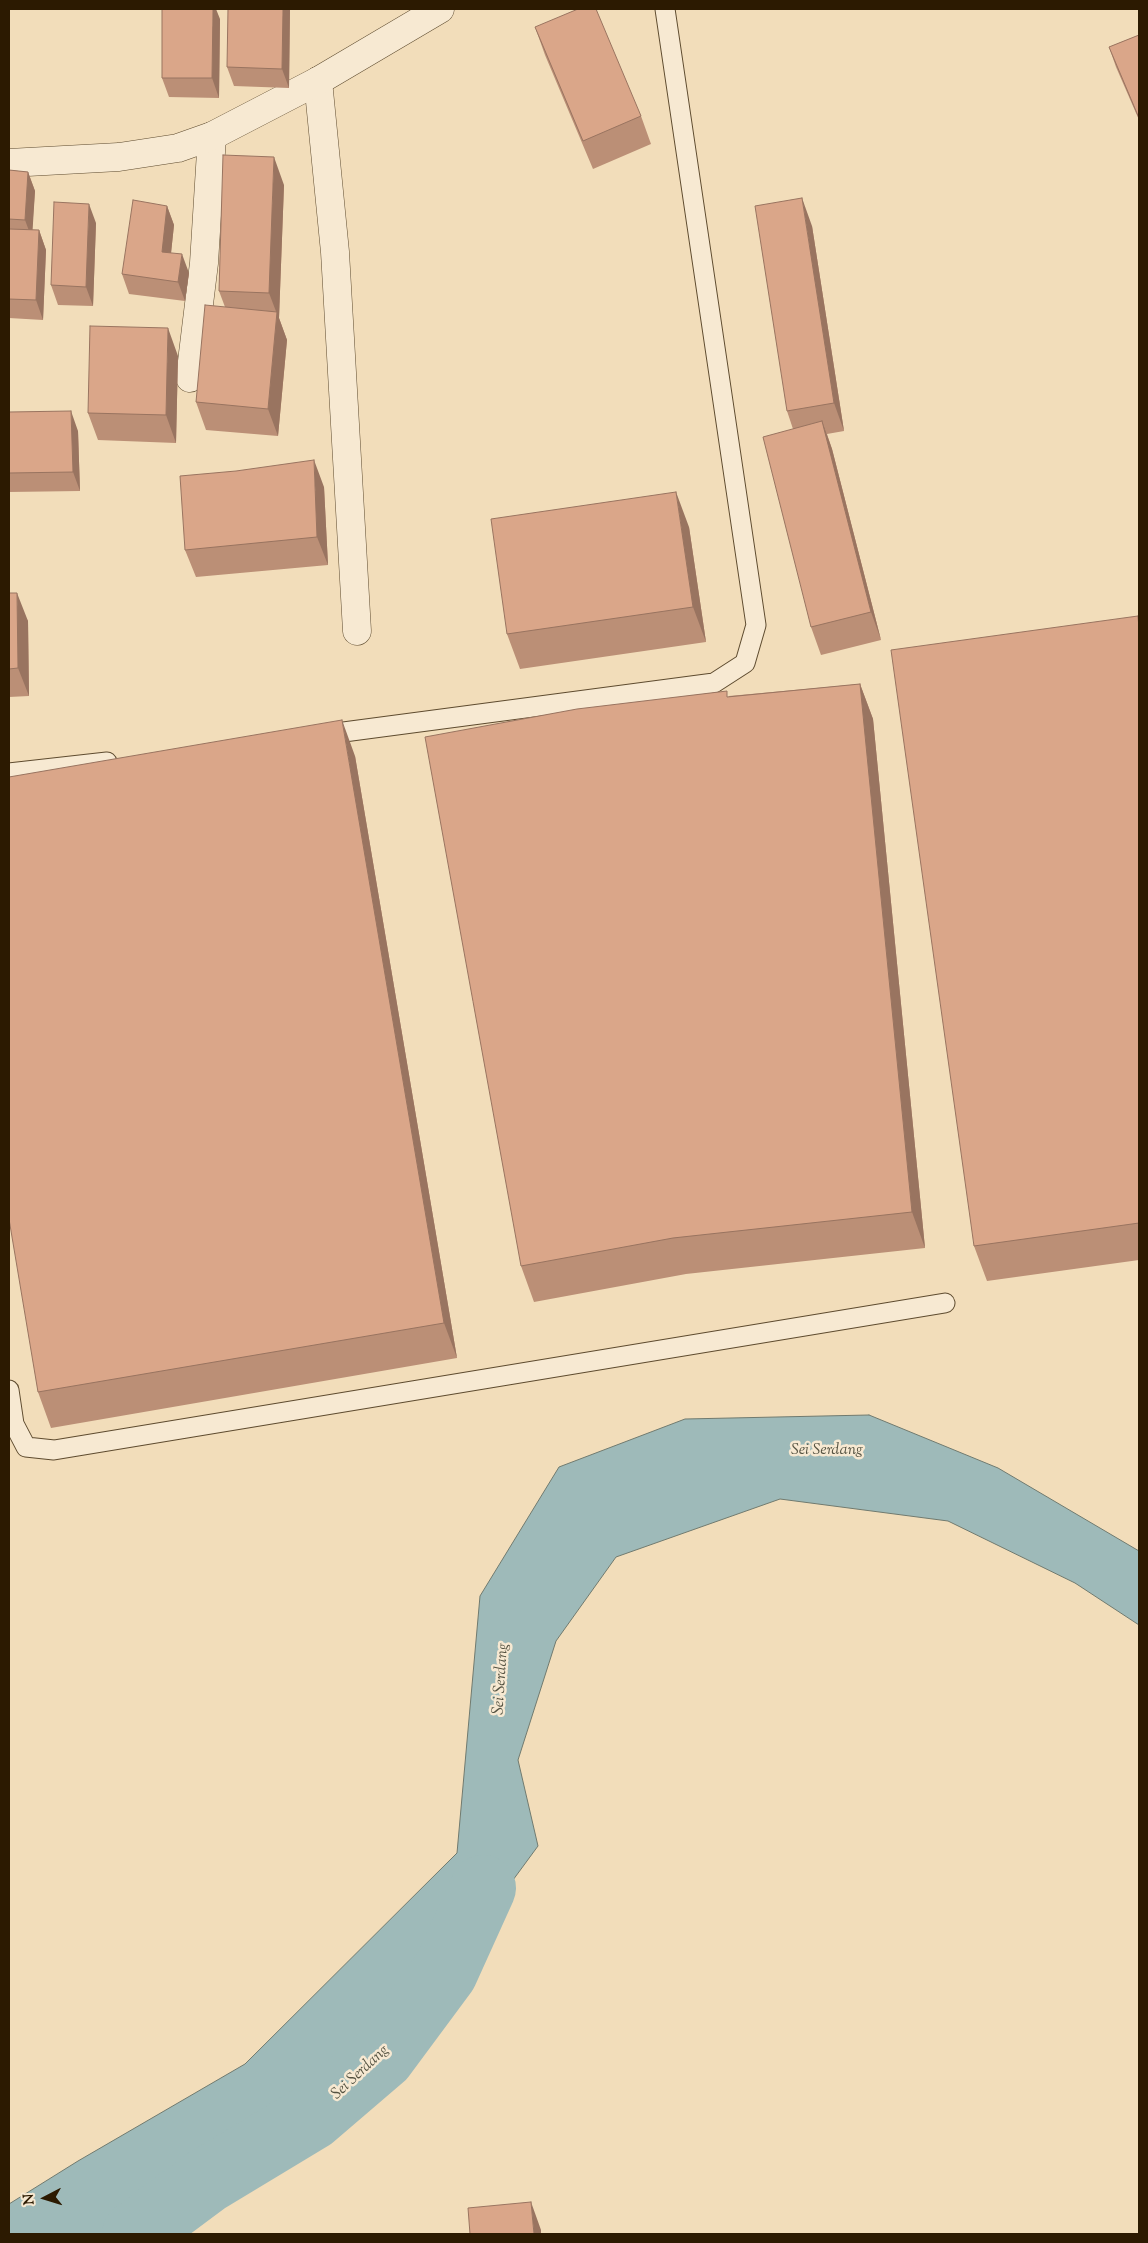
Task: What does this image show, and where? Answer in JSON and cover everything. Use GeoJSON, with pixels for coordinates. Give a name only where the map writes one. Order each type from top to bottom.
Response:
{"type":"FeatureCollection","features":[{"type":"Feature","properties":{"kind":"street"},"geometry":{"type":"LineString","coordinates":[[9,163],[119,157],[178,148],[212,136],[318,81],[440,9]]}},
{"type":"Feature","properties":{"kind":"street"},"geometry":{"type":"LineString","coordinates":[[318,81],[335,252],[357,630]]}},
{"type":"Feature","properties":{"kind":"street"},"geometry":{"type":"LineString","coordinates":[[190,378],[204,263],[212,136]]}},
{"type":"Feature","properties":{"kind":"lane"},"geometry":{"type":"LineString","coordinates":[[305,737],[714,682],[745,663],[756,625],[665,9]]}},
{"type":"Feature","properties":{"kind":"lane"},"geometry":{"type":"LineString","coordinates":[[9,773],[122,760]]}},
{"type":"Feature","properties":{"kind":"lane"},"geometry":{"type":"LineString","coordinates":[[9,1390],[14,1424],[26,1447],[54,1450],[945,1303]]}},
{"type":"Feature","properties":{"kind":"water"},"geometry":{"type":"Polygon","coordinates":[[[869,1415],[998,1468],[1139,1551],[1139,1625],[1075,1583],[948,1521],[780,1499],[616,1557],[556,1641],[518,1760],[538,1846],[427,1997],[263,2129],[109,2234],[9,2234],[9,2204],[78,2161],[245,2064],[457,1853],[480,1596],[559,1467],[685,1419],[869,1415]]]}},
{"type":"Feature","properties":{"kind":"building"},"geometry":{"type":"Polygon","coordinates":[[[162,9],[213,9],[212,78],[162,78],[162,9]]]}},
{"type":"Feature","properties":{"kind":"building"},"geometry":{"type":"Polygon","coordinates":[[[228,9],[283,9],[282,69],[227,67],[228,9]]]}},
{"type":"Feature","properties":{"kind":"building"},"geometry":{"type":"Polygon","coordinates":[[[578,9],[596,9],[641,116],[583,141],[535,27],[578,9]]]}},
{"type":"Feature","properties":{"kind":"building"},"geometry":{"type":"Polygon","coordinates":[[[1139,35],[1139,118],[1109,47],[1139,35]]]}},
{"type":"Feature","properties":{"kind":"building"},"geometry":{"type":"Polygon","coordinates":[[[223,155],[274,157],[269,293],[219,291],[223,155]]]}},
{"type":"Feature","properties":{"kind":"building"},"geometry":{"type":"Polygon","coordinates":[[[9,170],[28,172],[25,220],[9,219],[9,170]]]}},
{"type":"Feature","properties":{"kind":"building"},"geometry":{"type":"Polygon","coordinates":[[[802,198],[834,403],[787,411],[755,206],[802,198]]]}},
{"type":"Feature","properties":{"kind":"building"},"geometry":{"type":"Polygon","coordinates":[[[133,200],[167,206],[162,252],[182,254],[178,282],[122,274],[133,200]]]}},
{"type":"Feature","properties":{"kind":"building"},"geometry":{"type":"Polygon","coordinates":[[[54,202],[89,204],[86,287],[51,285],[54,202]]]}},
{"type":"Feature","properties":{"kind":"building"},"geometry":{"type":"Polygon","coordinates":[[[9,229],[39,230],[36,300],[9,299],[9,229]]]}},
{"type":"Feature","properties":{"kind":"building"},"geometry":{"type":"Polygon","coordinates":[[[205,305],[277,312],[268,409],[196,402],[205,305]]]}},
{"type":"Feature","properties":{"kind":"building"},"geometry":{"type":"Polygon","coordinates":[[[90,326],[168,328],[166,415],[88,413],[90,326]]]}},
{"type":"Feature","properties":{"kind":"building"},"geometry":{"type":"Polygon","coordinates":[[[71,411],[73,472],[9,473],[9,412],[71,411]]]}},
{"type":"Feature","properties":{"kind":"building"},"geometry":{"type":"Polygon","coordinates":[[[822,421],[871,612],[811,627],[763,437],[822,421]]]}},
{"type":"Feature","properties":{"kind":"building"},"geometry":{"type":"Polygon","coordinates":[[[314,460],[317,537],[185,550],[180,476],[236,471],[314,460]]]}},
{"type":"Feature","properties":{"kind":"building"},"geometry":{"type":"Polygon","coordinates":[[[676,492],[693,607],[507,634],[491,519],[676,492]]]}},
{"type":"Feature","properties":{"kind":"building"},"geometry":{"type":"Polygon","coordinates":[[[9,593],[17,593],[18,668],[9,669],[9,593]]]}},
{"type":"Feature","properties":{"kind":"building"},"geometry":{"type":"Polygon","coordinates":[[[1138,616],[1139,1223],[974,1246],[891,650],[1138,616]]]}},
{"type":"Feature","properties":{"kind":"building"},"geometry":{"type":"Polygon","coordinates":[[[860,684],[912,1212],[673,1238],[521,1266],[425,737],[577,709],[727,691],[727,697],[860,684]]]}},
{"type":"Feature","properties":{"kind":"building"},"geometry":{"type":"Polygon","coordinates":[[[342,720],[444,1323],[38,1392],[9,1219],[9,777],[342,720]]]}},
{"type":"Feature","properties":{"kind":"building"},"geometry":{"type":"Polygon","coordinates":[[[531,2202],[534,2234],[470,2234],[468,2208],[531,2202]]]}},
{"type":"Feature","properties":{"kind":"waterway","name":"Sei Serdang"},"geometry":{"type":"LineString","coordinates":[[135,2234],[206,2181],[312,2117],[382,2057],[445,1972],[483,1888]]}}]}
